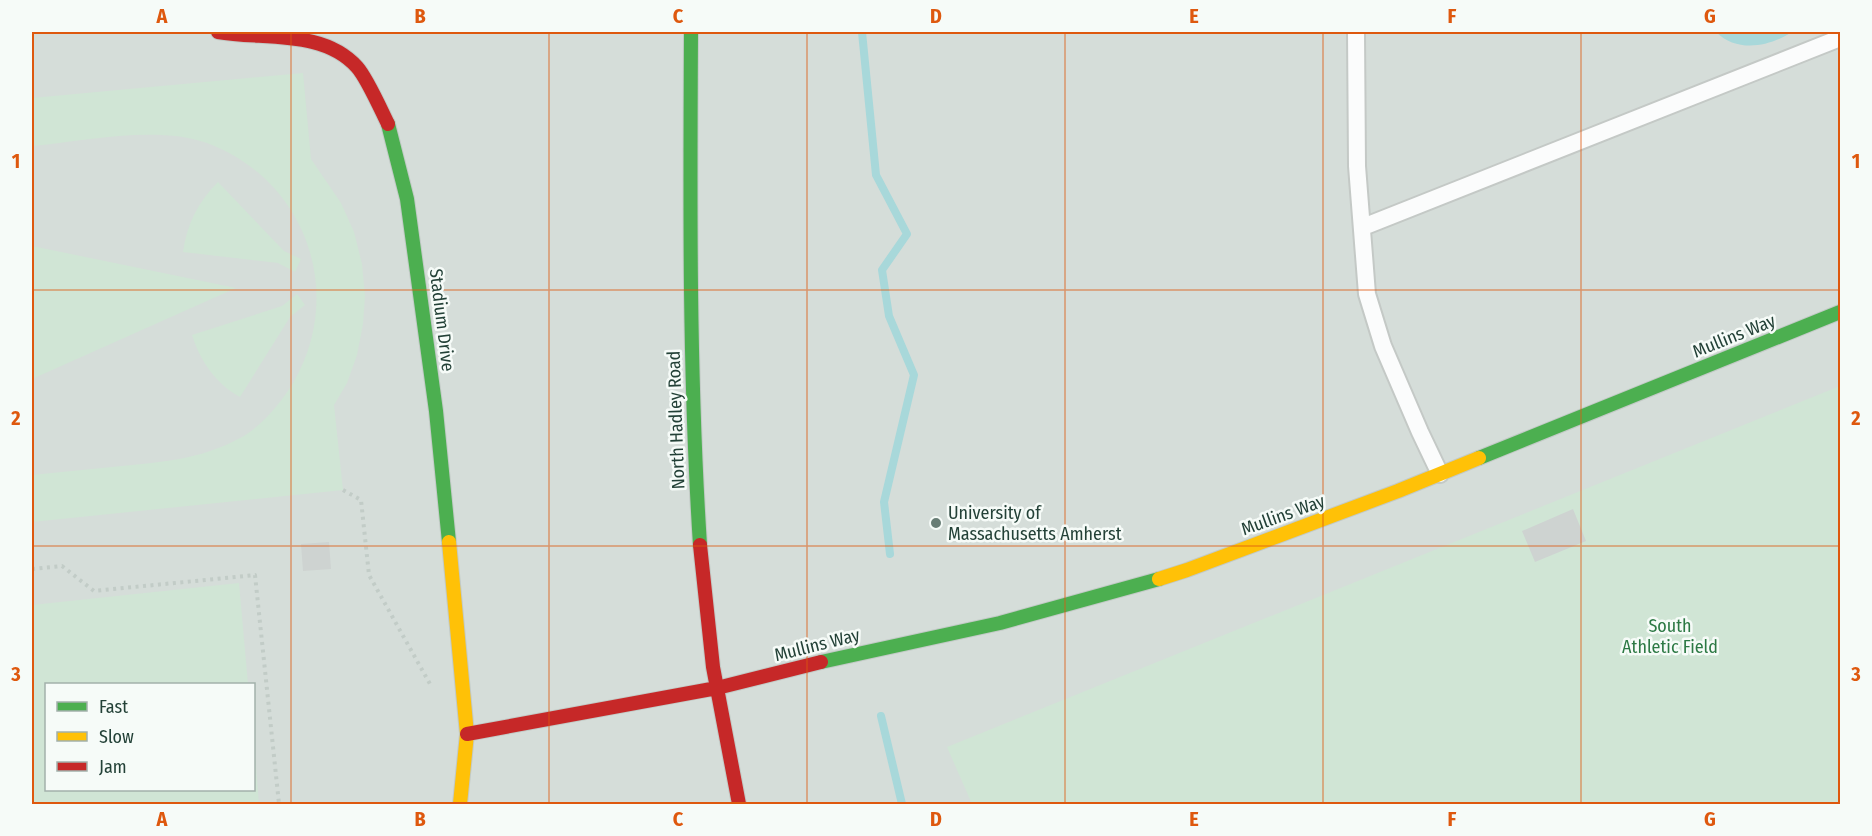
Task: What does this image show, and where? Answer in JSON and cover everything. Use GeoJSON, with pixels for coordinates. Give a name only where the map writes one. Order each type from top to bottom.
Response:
{"type":"FeatureCollection","features":[{"type":"Feature","properties":{"kind":"street","name":"Stadium Drive"},"geometry":{"type":"LineString","coordinates":[[218,32],[240,36],[289,38],[331,47],[358,68],[388,124],[407,198],[436,411],[467,734],[460,804]]}},
{"type":"Feature","properties":{"kind":"street","name":"North Hadley Road"},"geometry":{"type":"LineString","coordinates":[[691,32],[692,350],[695,464],[706,620],[739,804]]}},
{"type":"Feature","properties":{"kind":"street","name":"Mullins Way"},"geometry":{"type":"LineString","coordinates":[[717,688],[864,651],[1000,622],[1097,597],[1187,570],[1440,474],[1840,312]]}},
{"type":"Feature","properties":{"kind":"street"},"geometry":{"type":"LineString","coordinates":[[467,734],[717,688]]}},
{"type":"Feature","properties":{"kind":"lane"},"geometry":{"type":"LineString","coordinates":[[1356,32],[1357,165],[1367,294],[1373,317],[1420,432],[1440,474]]}},
{"type":"Feature","properties":{"kind":"lane"},"geometry":{"type":"LineString","coordinates":[[1363,227],[1840,38]]}},
{"type":"Feature","properties":{"kind":"path"},"geometry":{"type":"LineString","coordinates":[[343,490],[361,500],[369,575],[432,687]]}},
{"type":"Feature","properties":{"kind":"path"},"geometry":{"type":"LineString","coordinates":[[32,569],[62,566],[94,591],[255,575],[279,804]]}},
{"type":"Feature","properties":{"kind":"shaded area","name":"University of Massachusetts Amherst"},"geometry":{"type":"Polygon","coordinates":[[[32,32],[1840,32],[1840,804],[32,804],[32,32]]]}},
{"type":"Feature","properties":{"kind":"green space"},"geometry":{"type":"Polygon","coordinates":[[[303,73],[311,159],[341,203],[354,232],[362,264],[365,296],[357,355],[347,383],[334,405],[343,490],[32,522],[32,475],[180,459],[209,452],[245,435],[261,423],[276,407],[293,383],[309,348],[316,313],[315,277],[307,243],[292,211],[270,183],[241,160],[207,143],[166,135],[120,136],[32,146],[32,98],[303,73]]]}},
{"type":"Feature","properties":{"kind":"green space"},"geometry":{"type":"Polygon","coordinates":[[[218,182],[284,251],[301,259],[295,272],[278,263],[183,252],[194,214],[218,182]]]}},
{"type":"Feature","properties":{"kind":"green space"},"geometry":{"type":"Polygon","coordinates":[[[32,246],[236,288],[32,379],[32,246]]]}},
{"type":"Feature","properties":{"kind":"green space"},"geometry":{"type":"Polygon","coordinates":[[[297,294],[305,305],[290,317],[240,397],[231,392],[216,379],[204,363],[192,335],[282,306],[297,294]]]}},
{"type":"Feature","properties":{"kind":"green space","name":"South Athletic Field"},"geometry":{"type":"Polygon","coordinates":[[[1840,386],[1840,804],[972,804],[947,747],[1840,386]]]}},
{"type":"Feature","properties":{"kind":"green space"},"geometry":{"type":"Polygon","coordinates":[[[239,583],[248,683],[45,683],[45,791],[255,791],[255,756],[259,804],[32,804],[32,605],[239,583]]]}},
{"type":"Feature","properties":{"kind":"water"},"geometry":{"type":"Polygon","coordinates":[[[1716,32],[1792,32],[1773,41],[1753,46],[1733,43],[1716,32]]]}},
{"type":"Feature","properties":{"kind":"building"},"geometry":{"type":"Polygon","coordinates":[[[1573,509],[1586,541],[1535,562],[1522,531],[1573,509]]]}},
{"type":"Feature","properties":{"kind":"building"},"geometry":{"type":"Polygon","coordinates":[[[329,542],[331,569],[303,571],[301,544],[329,542]]]}},
{"type":"Feature","properties":{"kind":"waterway"},"geometry":{"type":"LineString","coordinates":[[862,32],[876,175],[907,234],[882,270],[889,316],[914,375],[884,502],[890,554]]}},
{"type":"Feature","properties":{"kind":"waterway"},"geometry":{"type":"LineString","coordinates":[[881,716],[902,804]]}},
{"type":"Feature","properties":{"kind":"traffic: fast"},"geometry":{"type":"LineString","coordinates":[[691,32],[692,353],[700,545]]}},
{"type":"Feature","properties":{"kind":"traffic: fast"},"geometry":{"type":"LineString","coordinates":[[388,124],[407,199],[436,411],[449,542]]}},
{"type":"Feature","properties":{"kind":"traffic: fast"},"geometry":{"type":"LineString","coordinates":[[1479,458],[1840,312]]}},
{"type":"Feature","properties":{"kind":"traffic: fast"},"geometry":{"type":"LineString","coordinates":[[821,662],[1000,623],[1159,579]]}},
{"type":"Feature","properties":{"kind":"traffic: slow"},"geometry":{"type":"LineString","coordinates":[[1159,579],[1398,491],[1479,458]]}},
{"type":"Feature","properties":{"kind":"traffic: slow"},"geometry":{"type":"LineString","coordinates":[[449,542],[467,734],[460,804]]}},
{"type":"Feature","properties":{"kind":"traffic: jam"},"geometry":{"type":"LineString","coordinates":[[218,32],[310,41],[343,55],[361,72],[388,124]]}},
{"type":"Feature","properties":{"kind":"traffic: jam"},"geometry":{"type":"LineString","coordinates":[[700,545],[713,667],[739,804]]}},
{"type":"Feature","properties":{"kind":"traffic: jam"},"geometry":{"type":"LineString","coordinates":[[467,734],[717,688],[821,662]]}},
{"type":"Feature","properties":{"kind":"place","name":"University of Massachusetts Amherst"},"geometry":{"type":"Point","coordinates":[936,523]}}]}
